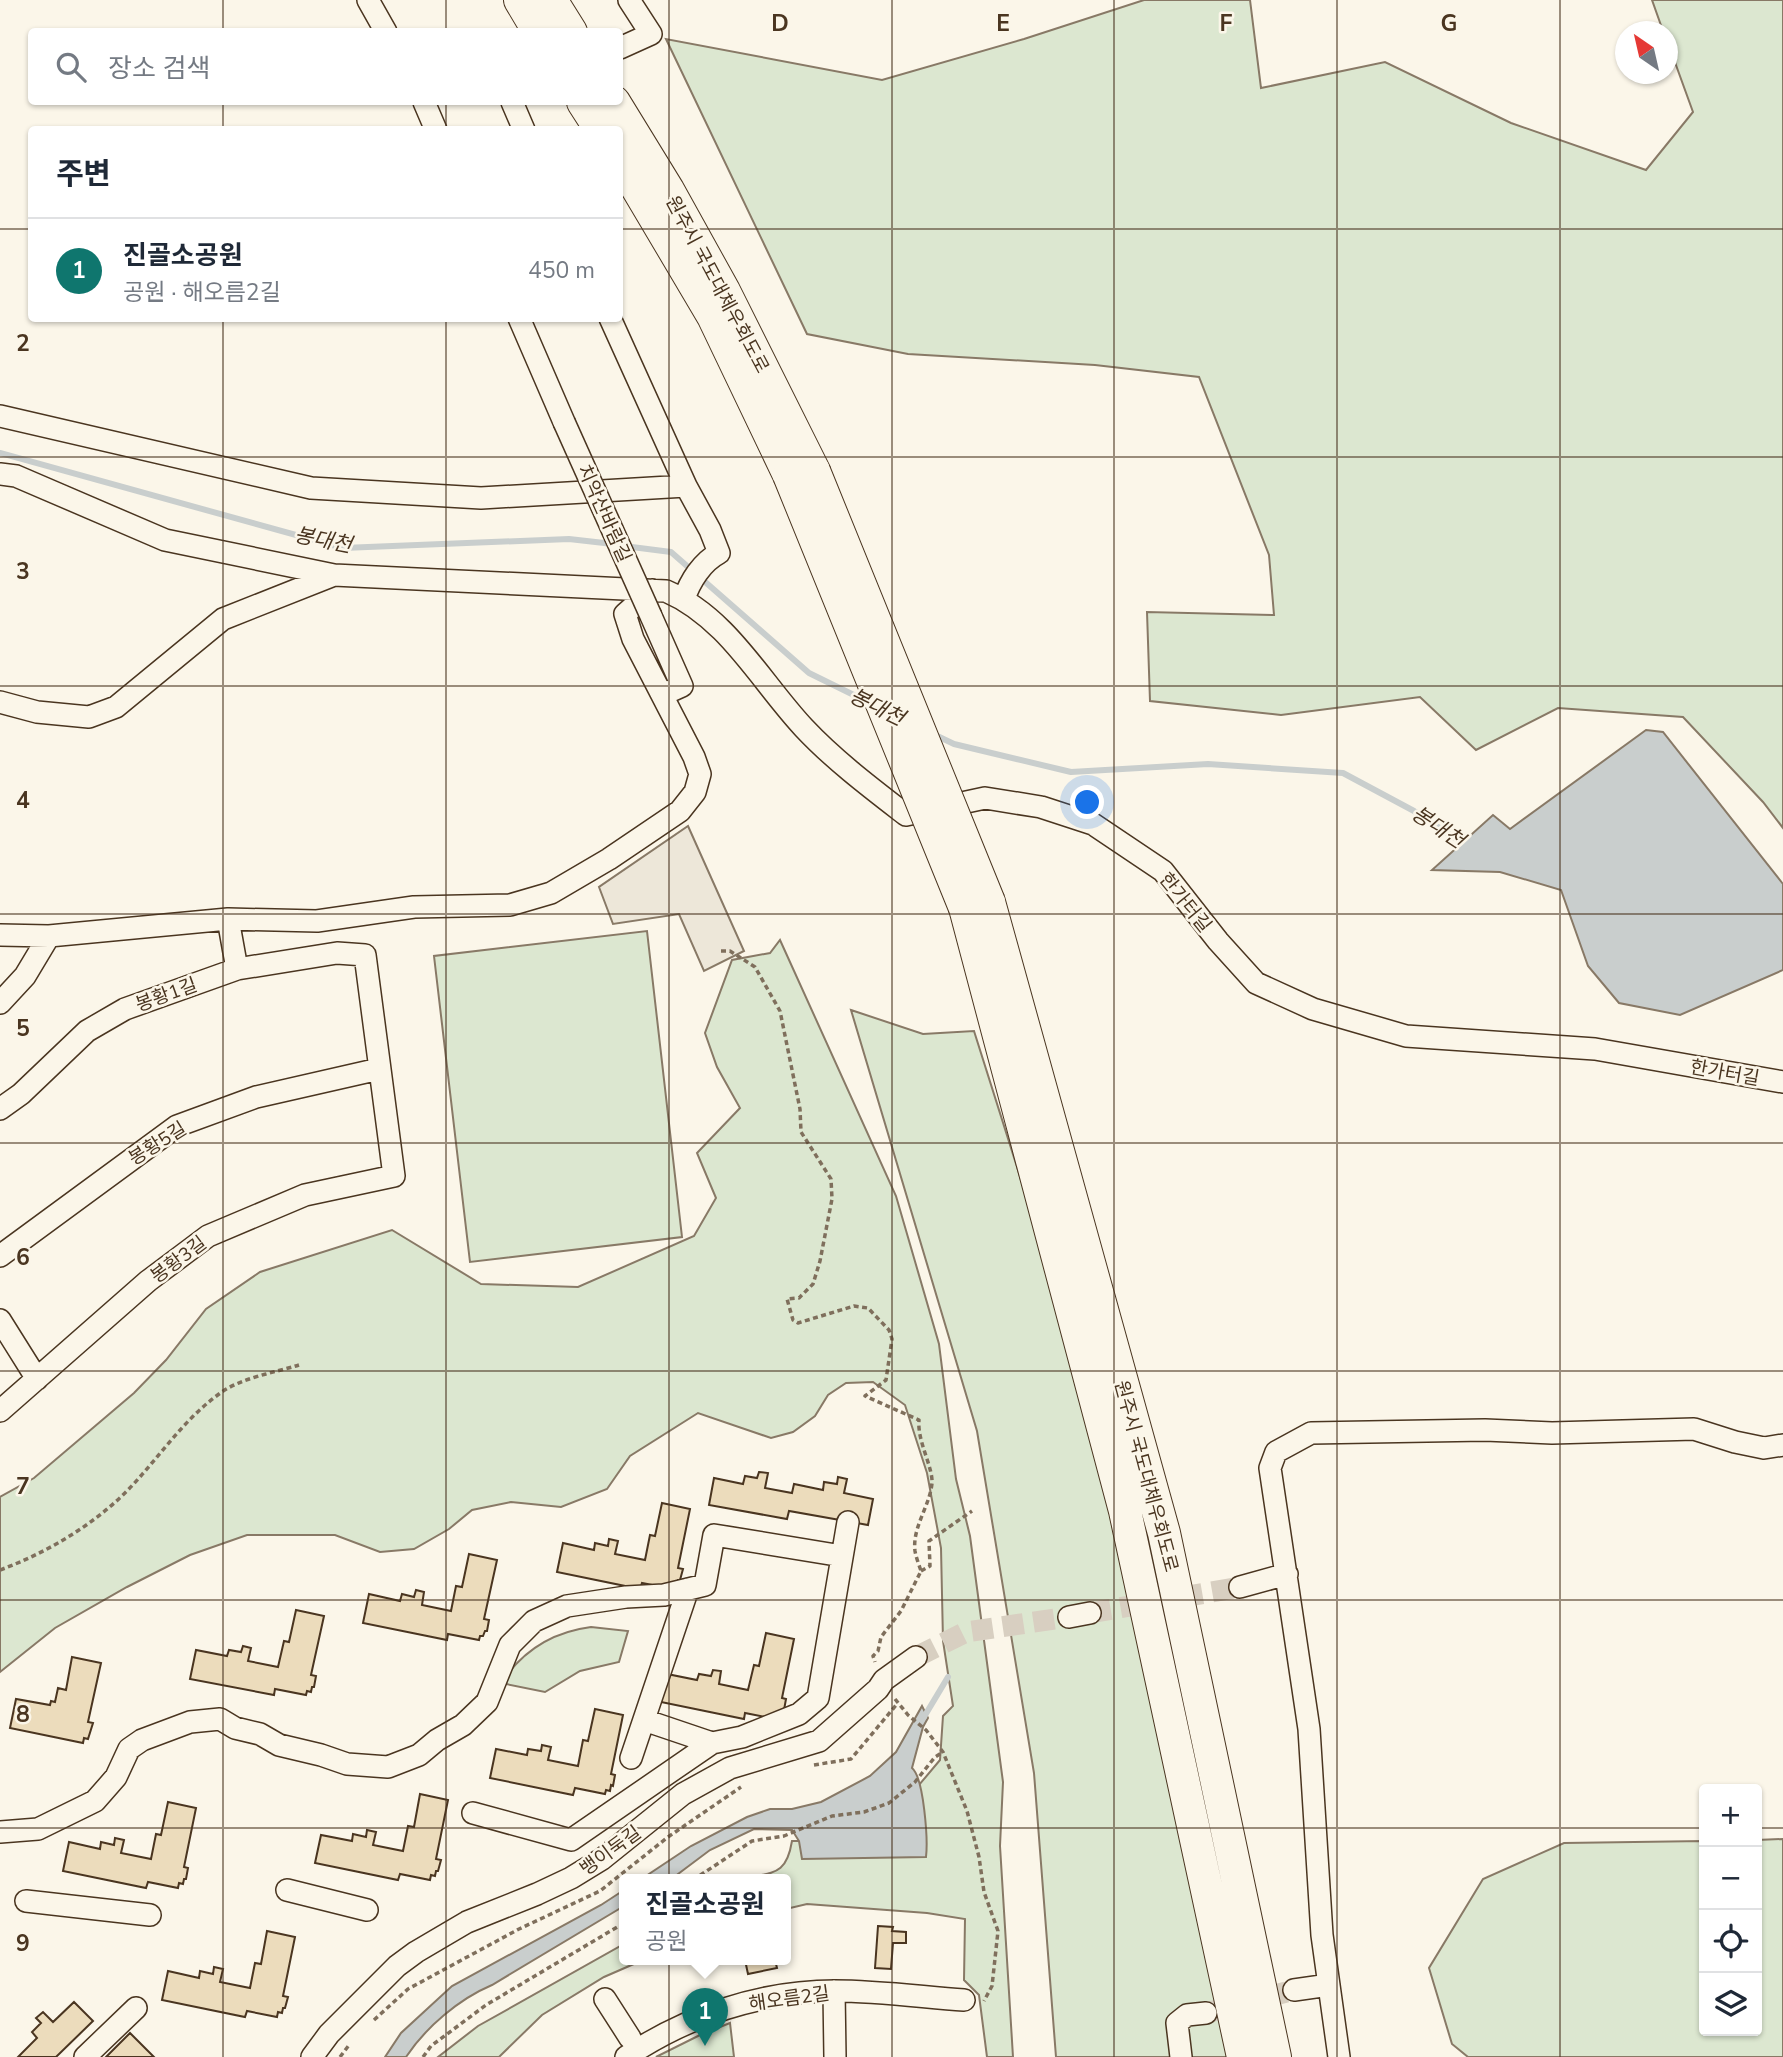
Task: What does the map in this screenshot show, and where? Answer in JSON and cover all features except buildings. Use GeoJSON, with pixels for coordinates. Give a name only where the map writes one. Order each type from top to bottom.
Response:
{"type":"FeatureCollection","features":[{"type":"Feature","properties":{"kind":"highway"},"geometry":{"type":"LineString","coordinates":[[520,0],[538,28]]}},
{"type":"Feature","properties":{"kind":"highway"},"geometry":{"type":"LineString","coordinates":[[551,0],[568,28]]}},
{"type":"Feature","properties":{"kind":"highway"},"geometry":{"type":"LineString","coordinates":[[585,105],[598,126]]}},
{"type":"Feature","properties":{"kind":"highway","name":"원주시 국도대체우회도로"},"geometry":{"type":"LineString","coordinates":[[616,105],[668,190],[724,290],[802,473]]}},
{"type":"Feature","properties":{"kind":"highway","name":"원주시 국도대체우회도로"},"geometry":{"type":"LineString","coordinates":[[623,164],[802,473]]}},
{"type":"Feature","properties":{"kind":"highway"},"geometry":{"type":"LineString","coordinates":[[802,473],[977,905]]}},
{"type":"Feature","properties":{"kind":"highway","name":"원주시 국도대체우회도로"},"geometry":{"type":"LineString","coordinates":[[977,905],[1125,1511],[1243,2057]]}},
{"type":"Feature","properties":{"kind":"highway","name":"원주시 국도대체우회도로"},"geometry":{"type":"LineString","coordinates":[[977,905],[1164,1533],[1275,2057]]}},
{"type":"Feature","properties":{"kind":"street"},"geometry":{"type":"LineString","coordinates":[[368,0],[384,28]]}},
{"type":"Feature","properties":{"kind":"street"},"geometry":{"type":"LineString","coordinates":[[623,47],[651,34],[629,0]]}},
{"type":"Feature","properties":{"kind":"street"},"geometry":{"type":"LineString","coordinates":[[425,105],[434,126]]}},
{"type":"Feature","properties":{"kind":"street"},"geometry":{"type":"LineString","coordinates":[[513,105],[522,126]]}},
{"type":"Feature","properties":{"kind":"street","name":"치악산바람길"},"geometry":{"type":"LineString","coordinates":[[521,322],[682,686],[662,695]]}},
{"type":"Feature","properties":{"kind":"street"},"geometry":{"type":"LineString","coordinates":[[0,935],[49,936],[228,919],[317,921],[414,907],[510,905],[551,893],[610,859],[680,811],[695,792],[700,774],[694,757],[633,639],[625,614],[673,592],[709,558],[719,553],[612,322]]}},
{"type":"Feature","properties":{"kind":"street"},"geometry":{"type":"LineString","coordinates":[[0,416],[311,488],[481,498],[686,486]]}},
{"type":"Feature","properties":{"kind":"street"},"geometry":{"type":"LineString","coordinates":[[0,474],[16,476],[165,540],[334,575],[673,592]]}},
{"type":"Feature","properties":{"kind":"street"},"geometry":{"type":"LineString","coordinates":[[0,702],[37,712],[89,717],[116,707],[223,618],[334,575]]}},
{"type":"Feature","properties":{"kind":"street","name":"한가터길"},"geometry":{"type":"LineString","coordinates":[[673,592],[726,632],[806,730],[860,779],[906,815],[985,798],[1041,807],[1093,824],[1163,871],[1218,941],[1256,983],[1314,1009],[1406,1036],[1595,1049],[1783,1082]]}},
{"type":"Feature","properties":{"kind":"street"},"geometry":{"type":"LineString","coordinates":[[228,919],[237,969]]}},
{"type":"Feature","properties":{"kind":"street"},"geometry":{"type":"LineString","coordinates":[[0,1003],[25,976],[49,936]]}},
{"type":"Feature","properties":{"kind":"street","name":"봉황1길"},"geometry":{"type":"LineString","coordinates":[[0,1109],[21,1094],[87,1031],[125,1009],[237,969],[337,953],[365,955],[379,1069]]}},
{"type":"Feature","properties":{"kind":"street","name":"봉황3길"},"geometry":{"type":"LineString","coordinates":[[0,1411],[148,1281],[208,1236],[305,1195],[394,1176],[379,1069]]}},
{"type":"Feature","properties":{"kind":"street","name":"봉황5길"},"geometry":{"type":"LineString","coordinates":[[0,1256],[16,1247],[112,1172],[177,1126],[256,1097],[379,1069]]}},
{"type":"Feature","properties":{"kind":"street"},"geometry":{"type":"LineString","coordinates":[[0,1320],[37,1379]]}},
{"type":"Feature","properties":{"kind":"street"},"geometry":{"type":"LineString","coordinates":[[1339,2057],[1322,1935],[1309,1729],[1270,1468],[1276,1452],[1311,1433],[1485,1430],[1552,1433],[1694,1429],[1763,1448],[1783,1445]]}},
{"type":"Feature","properties":{"kind":"street"},"geometry":{"type":"LineString","coordinates":[[473,1813],[571,1840],[712,1743],[742,1737],[799,1714],[818,1698],[848,1522]]}},
{"type":"Feature","properties":{"kind":"street"},"geometry":{"type":"LineString","coordinates":[[0,1832],[38,1829],[95,1801],[116,1777],[129,1749],[142,1740],[190,1722],[220,1718],[235,1728],[260,1734],[279,1745],[347,1764],[388,1767],[418,1755],[463,1725],[487,1702],[510,1644],[534,1621],[567,1606],[626,1597],[664,1595],[705,1586],[714,1535],[842,1556]]}},
{"type":"Feature","properties":{"kind":"street"},"geometry":{"type":"LineString","coordinates":[[1240,1587],[1287,1574]]}},
{"type":"Feature","properties":{"kind":"street"},"geometry":{"type":"LineString","coordinates":[[631,1758],[688,1589]]}},
{"type":"Feature","properties":{"kind":"street","name":"뱅이둑길"},"geometry":{"type":"LineString","coordinates":[[312,2057],[329,2034],[397,1966],[416,1952],[467,1922],[571,1878],[602,1859],[683,1794],[730,1768],[819,1741],[878,1689],[884,1680],[916,1657]]}},
{"type":"Feature","properties":{"kind":"street"},"geometry":{"type":"LineString","coordinates":[[644,1720],[712,1743]]}},
{"type":"Feature","properties":{"kind":"street"},"geometry":{"type":"LineString","coordinates":[[287,1889],[366,1910]]}},
{"type":"Feature","properties":{"kind":"street"},"geometry":{"type":"LineString","coordinates":[[26,1901],[150,1915]]}},
{"type":"Feature","properties":{"kind":"street"},"geometry":{"type":"LineString","coordinates":[[1294,1990],[1329,1985]]}},
{"type":"Feature","properties":{"kind":"street"},"geometry":{"type":"LineString","coordinates":[[834,1991],[835,2057]]}},
{"type":"Feature","properties":{"kind":"street","name":"해오름2길"},"geometry":{"type":"LineString","coordinates":[[628,2048],[719,2011],[769,1998],[834,1991],[964,2000]]}},
{"type":"Feature","properties":{"kind":"street"},"geometry":{"type":"LineString","coordinates":[[605,1999],[628,2048]]}},
{"type":"Feature","properties":{"kind":"street"},"geometry":{"type":"LineString","coordinates":[[85,2057],[136,2008]]}},
{"type":"Feature","properties":{"kind":"street"},"geometry":{"type":"LineString","coordinates":[[1181,2057],[1177,2023],[1187,2015],[1206,2013]]}},
{"type":"Feature","properties":{"kind":"path"},"geometry":{"type":"LineString","coordinates":[[721,951],[730,951],[755,967],[780,1011],[800,1109],[801,1132],[831,1179],[832,1199],[813,1284],[799,1298],[787,1299],[793,1320],[798,1323],[853,1307],[868,1308],[889,1330],[892,1339],[886,1380],[865,1396],[919,1420],[925,1457],[933,1480],[928,1506],[915,1539],[921,1572]]}},
{"type":"Feature","properties":{"kind":"path"},"geometry":{"type":"LineString","coordinates":[[0,1570],[87,1526],[127,1491],[174,1435],[220,1393],[254,1378],[299,1365]]}},
{"type":"Feature","properties":{"kind":"path"},"geometry":{"type":"LineString","coordinates":[[876,1667],[873,1656],[878,1651],[881,1637],[901,1611],[921,1572],[930,1566],[929,1541],[972,1511]]}},
{"type":"Feature","properties":{"kind":"path"},"geometry":{"type":"LineString","coordinates":[[908,1715],[926,1730],[943,1752],[967,1811],[979,1857],[984,1892],[998,1931],[992,1986]]}},
{"type":"Feature","properties":{"kind":"path"},"geometry":{"type":"LineString","coordinates":[[702,1874],[752,1841],[788,1835],[832,1816],[864,1812],[889,1802],[915,1782],[943,1752]]}},
{"type":"Feature","properties":{"kind":"path"},"geometry":{"type":"LineString","coordinates":[[424,2057],[431,2046],[486,2005],[619,1927]]}},
{"type":"Feature","properties":{"kind":"green space"},"geometry":{"type":"Polygon","coordinates":[[[1144,0],[1250,0],[1261,88],[1385,62],[1511,123],[1646,170],[1693,112],[1678,71],[1678,21],[1659,21],[1652,0],[1783,0],[1783,828],[1763,802],[1683,717],[1558,708],[1476,750],[1420,697],[1281,715],[1150,701],[1147,612],[1274,615],[1269,555],[1199,377],[1095,365],[908,354],[807,334],[666,39],[882,80],[1024,39],[1144,0]]]}},
{"type":"Feature","properties":{"kind":"green space"},"geometry":{"type":"Polygon","coordinates":[[[647,931],[682,1237],[470,1262],[434,956],[647,931]]]}},
{"type":"Feature","properties":{"kind":"green space"},"geometry":{"type":"Polygon","coordinates":[[[780,940],[896,1196],[939,1344],[956,1479],[970,1536],[1003,1782],[1000,1846],[1013,2057],[987,2057],[979,1995],[964,1980],[965,1919],[927,1913],[807,1904],[791,1908],[791,1874],[765,1874],[776,1871],[786,1861],[792,1841],[799,1841],[919,1785],[940,1760],[943,1716],[953,1706],[943,1641],[941,1548],[927,1473],[905,1405],[873,1382],[846,1383],[828,1395],[815,1416],[793,1432],[771,1438],[698,1413],[630,1456],[607,1489],[561,1507],[511,1502],[472,1510],[449,1529],[414,1549],[380,1552],[335,1535],[247,1535],[190,1555],[127,1587],[55,1628],[0,1672],[0,1497],[34,1478],[134,1393],[166,1360],[206,1309],[260,1272],[392,1230],[481,1284],[578,1287],[694,1236],[716,1198],[697,1153],[740,1108],[717,1067],[705,1033],[732,960],[770,953],[780,940]]]}},
{"type":"Feature","properties":{"kind":"green space"},"geometry":{"type":"Polygon","coordinates":[[[851,1010],[923,1034],[974,1031],[1072,1341],[1229,2057],[1056,2057],[1034,1773],[977,1431],[851,1010]]]}},
{"type":"Feature","properties":{"kind":"green space"},"geometry":{"type":"Polygon","coordinates":[[[591,1627],[628,1631],[619,1662],[580,1671],[545,1692],[501,1683],[519,1661],[540,1644],[564,1633],[591,1627]]]}},
{"type":"Feature","properties":{"kind":"green space"},"geometry":{"type":"Polygon","coordinates":[[[1783,1839],[1783,2057],[1468,2057],[1452,2044],[1429,1968],[1483,1879],[1564,1843],[1699,1841],[1699,2036],[1762,2036],[1762,1840],[1783,1839]]]}},
{"type":"Feature","properties":{"kind":"green space"},"geometry":{"type":"Polygon","coordinates":[[[619,1947],[619,1965],[632,1965],[604,1977],[542,2015],[499,2057],[438,2057],[478,2026],[619,1947]]]}},
{"type":"Feature","properties":{"kind":"green space"},"geometry":{"type":"Polygon","coordinates":[[[730,2023],[734,2057],[656,2057],[700,2035],[730,2023]]]}},
{"type":"Feature","properties":{"kind":"shaded area"},"geometry":{"type":"Polygon","coordinates":[[[1646,730],[1663,732],[1783,884],[1783,970],[1680,1015],[1619,1003],[1588,966],[1561,890],[1500,872],[1432,870],[1493,815],[1510,829],[1646,730]]]}},
{"type":"Feature","properties":{"kind":"shaded area"},"geometry":{"type":"Polygon","coordinates":[[[688,826],[744,951],[704,971],[679,914],[613,924],[599,887],[688,826]]]}},
{"type":"Feature","properties":{"kind":"shaded area"},"geometry":{"type":"Polygon","coordinates":[[[922,1706],[928,1718],[912,1768],[920,1784],[922,1796],[926,1824],[926,1857],[802,1859],[799,1841],[792,1830],[754,1829],[710,1850],[678,1874],[649,1874],[691,1846],[747,1817],[770,1809],[792,1809],[821,1802],[870,1776],[896,1752],[922,1706]]]}},
{"type":"Feature","properties":{"kind":"shaded area"},"geometry":{"type":"Polygon","coordinates":[[[619,1893],[619,1909],[467,1998],[423,2035],[406,2057],[385,2057],[401,2033],[452,1986],[619,1893]]]}},
{"type":"Feature","properties":{"kind":"waterway","name":"봉대천"},"geometry":{"type":"LineString","coordinates":[[0,453],[343,548],[569,539],[613,544]]}},
{"type":"Feature","properties":{"kind":"waterway","name":"봉대천"},"geometry":{"type":"LineString","coordinates":[[624,546],[671,552],[809,673],[868,702]]}},
{"type":"Feature","properties":{"kind":"waterway","name":"봉대천"},"geometry":{"type":"LineString","coordinates":[[931,733],[954,744],[1071,772],[1208,764],[1343,773],[1414,811],[1468,847]]}},
{"type":"Feature","properties":{"kind":"waterway"},"geometry":{"type":"LineString","coordinates":[[924,1717],[948,1677]]}},
{"type":"Feature","properties":{"kind":"tunnel"},"geometry":{"type":"LineString","coordinates":[[1090,1613],[1240,1587]]}},
{"type":"Feature","properties":{"kind":"tunnel"},"geometry":{"type":"LineString","coordinates":[[916,1657],[966,1632],[1069,1617]]}},
{"type":"Feature","properties":{"kind":"tunnel"},"geometry":{"type":"LineString","coordinates":[[1206,2013],[1294,1990]]}},
{"type":"Feature","properties":{"kind":"place","name":"진골소공원"},"geometry":{"type":"Point","coordinates":[705,2046]}}]}
